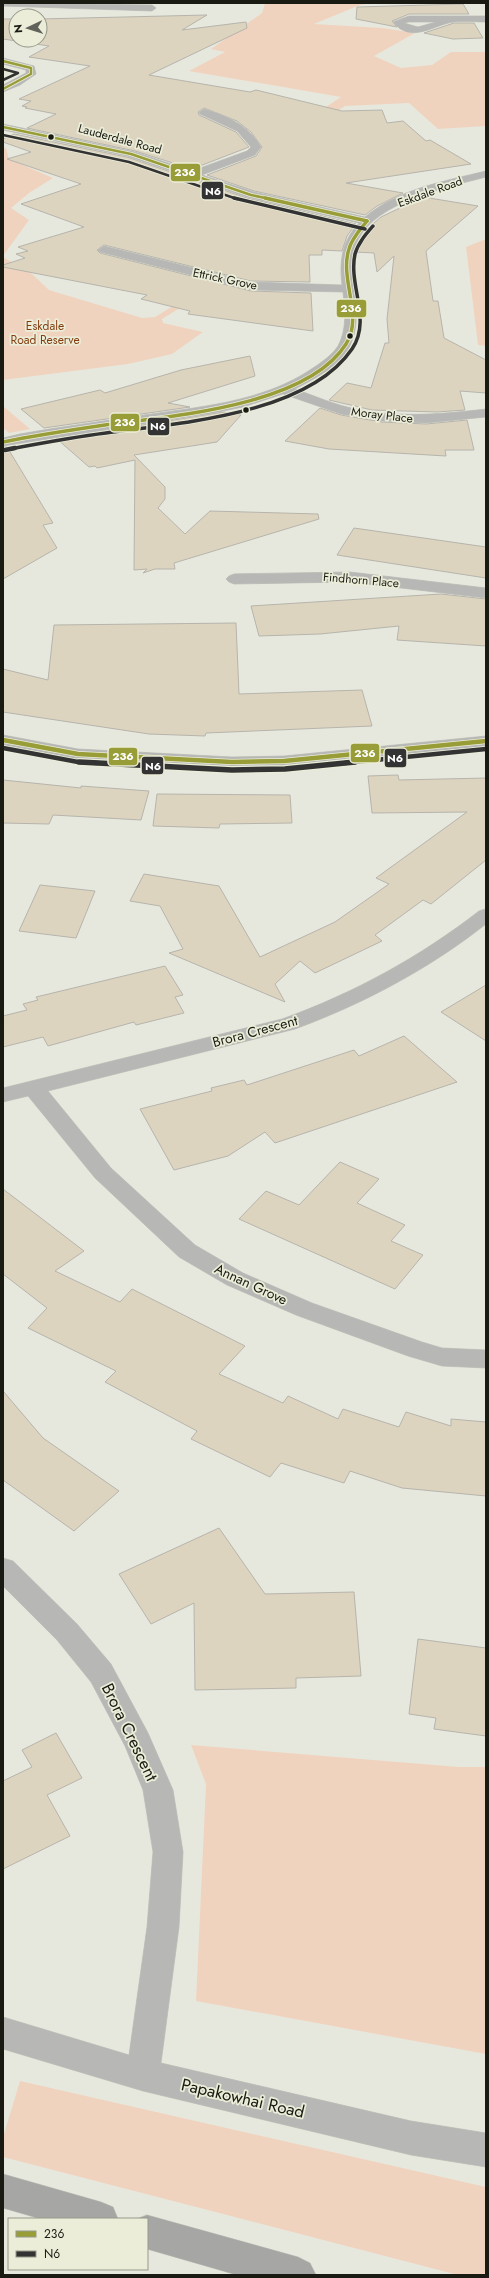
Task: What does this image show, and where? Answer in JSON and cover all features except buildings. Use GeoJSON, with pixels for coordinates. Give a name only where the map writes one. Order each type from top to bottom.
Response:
{"type":"FeatureCollection","features":[{"type":"Feature","properties":{"kind":"main road"},"geometry":{"type":"LineString","coordinates":[[3,2191],[98,2218]]}},
{"type":"Feature","properties":{"kind":"main road"},"geometry":{"type":"LineString","coordinates":[[148,2232],[298,2275]]}},
{"type":"Feature","properties":{"kind":"street"},"geometry":{"type":"LineString","coordinates":[[3,3],[152,8]]}},
{"type":"Feature","properties":{"kind":"street"},"geometry":{"type":"LineString","coordinates":[[450,20],[486,19]]}},
{"type":"Feature","properties":{"kind":"street"},"geometry":{"type":"LineString","coordinates":[[3,61],[31,68],[31,74],[17,84],[3,89]]}},
{"type":"Feature","properties":{"kind":"street"},"geometry":{"type":"LineString","coordinates":[[191,174],[251,153],[256,146],[252,136],[241,128],[204,112]]}},
{"type":"Feature","properties":{"kind":"street","name":"Lauderdale Road"},"geometry":{"type":"LineString","coordinates":[[3,127],[86,143],[165,165],[251,195],[368,221]]}},
{"type":"Feature","properties":{"kind":"street","name":"Eskdale Road"},"geometry":{"type":"LineString","coordinates":[[3,442],[58,431],[195,413],[231,405],[282,389],[328,363],[346,344],[349,336],[351,319],[346,267],[347,254],[352,240],[368,221],[409,198],[436,187],[486,174]]}},
{"type":"Feature","properties":{"kind":"street","name":"Ettrick Grove"},"geometry":{"type":"LineString","coordinates":[[104,250],[213,278],[251,286],[349,289]]}},
{"type":"Feature","properties":{"kind":"street","name":"Moray Place"},"geometry":{"type":"LineString","coordinates":[[282,389],[320,403],[366,415],[423,419],[486,413]]}},
{"type":"Feature","properties":{"kind":"street","name":"Findhorn Place"},"geometry":{"type":"LineString","coordinates":[[234,578],[350,577],[486,593]]}},
{"type":"Feature","properties":{"kind":"street"},"geometry":{"type":"LineString","coordinates":[[3,740],[78,754],[232,762],[284,761],[486,741]]}},
{"type":"Feature","properties":{"kind":"street","name":"Brora Crescent"},"geometry":{"type":"LineString","coordinates":[[3,1095],[288,1024],[321,1012],[423,960],[450,943],[486,915]]}},
{"type":"Feature","properties":{"kind":"street","name":"Annan Grove"},"geometry":{"type":"LineString","coordinates":[[33,1087],[103,1173],[187,1251],[196,1257],[235,1280],[317,1314],[417,1350],[442,1357],[486,1360]]}},
{"type":"Feature","properties":{"kind":"street","name":"Brora Crescent"},"geometry":{"type":"LineString","coordinates":[[3,1570],[66,1632],[101,1672],[138,1742],[158,1790],[168,1852],[163,1927],[143,2076]]}},
{"type":"Feature","properties":{"kind":"street","name":"Papakowhai Road"},"geometry":{"type":"LineString","coordinates":[[3,2033],[143,2076],[411,2138],[486,2150]]}},
{"type":"Feature","properties":{"kind":"green space"},"geometry":{"type":"Polygon","coordinates":[[[265,3],[373,3],[360,5],[314,24],[382,28],[415,33],[374,56],[401,68],[432,65],[451,52],[486,52],[486,126],[438,129],[409,103],[345,106],[333,114],[320,111],[341,97],[189,71],[225,52],[211,49],[262,13],[265,3]]]}},
{"type":"Feature","properties":{"kind":"green space"},"geometry":{"type":"Polygon","coordinates":[[[3,147],[6,148],[9,159],[53,178],[29,193],[11,208],[29,220],[3,256],[3,147]]]}},
{"type":"Feature","properties":{"kind":"green space"},"geometry":{"type":"Polygon","coordinates":[[[486,239],[486,346],[478,345],[466,247],[486,239]]]}},
{"type":"Feature","properties":{"kind":"green space","name":"Eskdale Road Reserve"},"geometry":{"type":"Polygon","coordinates":[[[3,257],[32,274],[49,290],[142,318],[155,317],[204,287],[211,289],[162,319],[163,323],[203,332],[172,354],[128,364],[3,380],[3,257]]]}},
{"type":"Feature","properties":{"kind":"green space"},"geometry":{"type":"Polygon","coordinates":[[[3,406],[30,429],[9,433],[3,428],[3,406]]]}},
{"type":"Feature","properties":{"kind":"green space"},"geometry":{"type":"Polygon","coordinates":[[[191,1745],[459,1767],[486,1767],[486,2054],[196,2001],[206,1784],[191,1745]]]}},
{"type":"Feature","properties":{"kind":"green space"},"geometry":{"type":"Polygon","coordinates":[[[20,2081],[486,2187],[486,2275],[458,2275],[3,2157],[3,2137],[20,2081]]]}},
{"type":"Feature","properties":{"kind":"transit line","name":"236"},"geometry":{"type":"LineString","coordinates":[[3,61],[31,68],[31,74],[3,89]]}},
{"type":"Feature","properties":{"kind":"transit line","name":"N6"},"geometry":{"type":"LineString","coordinates":[[3,69],[18,73],[3,80]]}},
{"type":"Feature","properties":{"kind":"transit line","name":"236"},"geometry":{"type":"LineString","coordinates":[[3,127],[131,154],[251,195],[367,221]]}},
{"type":"Feature","properties":{"kind":"transit line","name":"N6"},"geometry":{"type":"LineString","coordinates":[[3,135],[129,162],[248,203],[365,229]]}},
{"type":"Feature","properties":{"kind":"transit line","name":"236"},"geometry":{"type":"LineString","coordinates":[[3,442],[105,425],[200,412],[236,404],[270,394],[302,381],[328,365],[346,344],[351,333],[352,310],[346,274],[346,262],[351,243],[367,221]]}},
{"type":"Feature","properties":{"kind":"transit line","name":"N6"},"geometry":{"type":"LineString","coordinates":[[5,450],[106,433],[169,425],[240,412],[274,402],[305,388],[332,371],[352,349],[358,338],[360,314],[354,278],[355,254],[360,243],[373,226]]}},
{"type":"Feature","properties":{"kind":"transit line","name":"236"},"geometry":{"type":"LineString","coordinates":[[3,740],[78,754],[232,762],[284,761],[486,741]]}},
{"type":"Feature","properties":{"kind":"transit line","name":"N6"},"geometry":{"type":"LineString","coordinates":[[3,748],[78,762],[232,770],[285,769],[486,749]]}}]}
